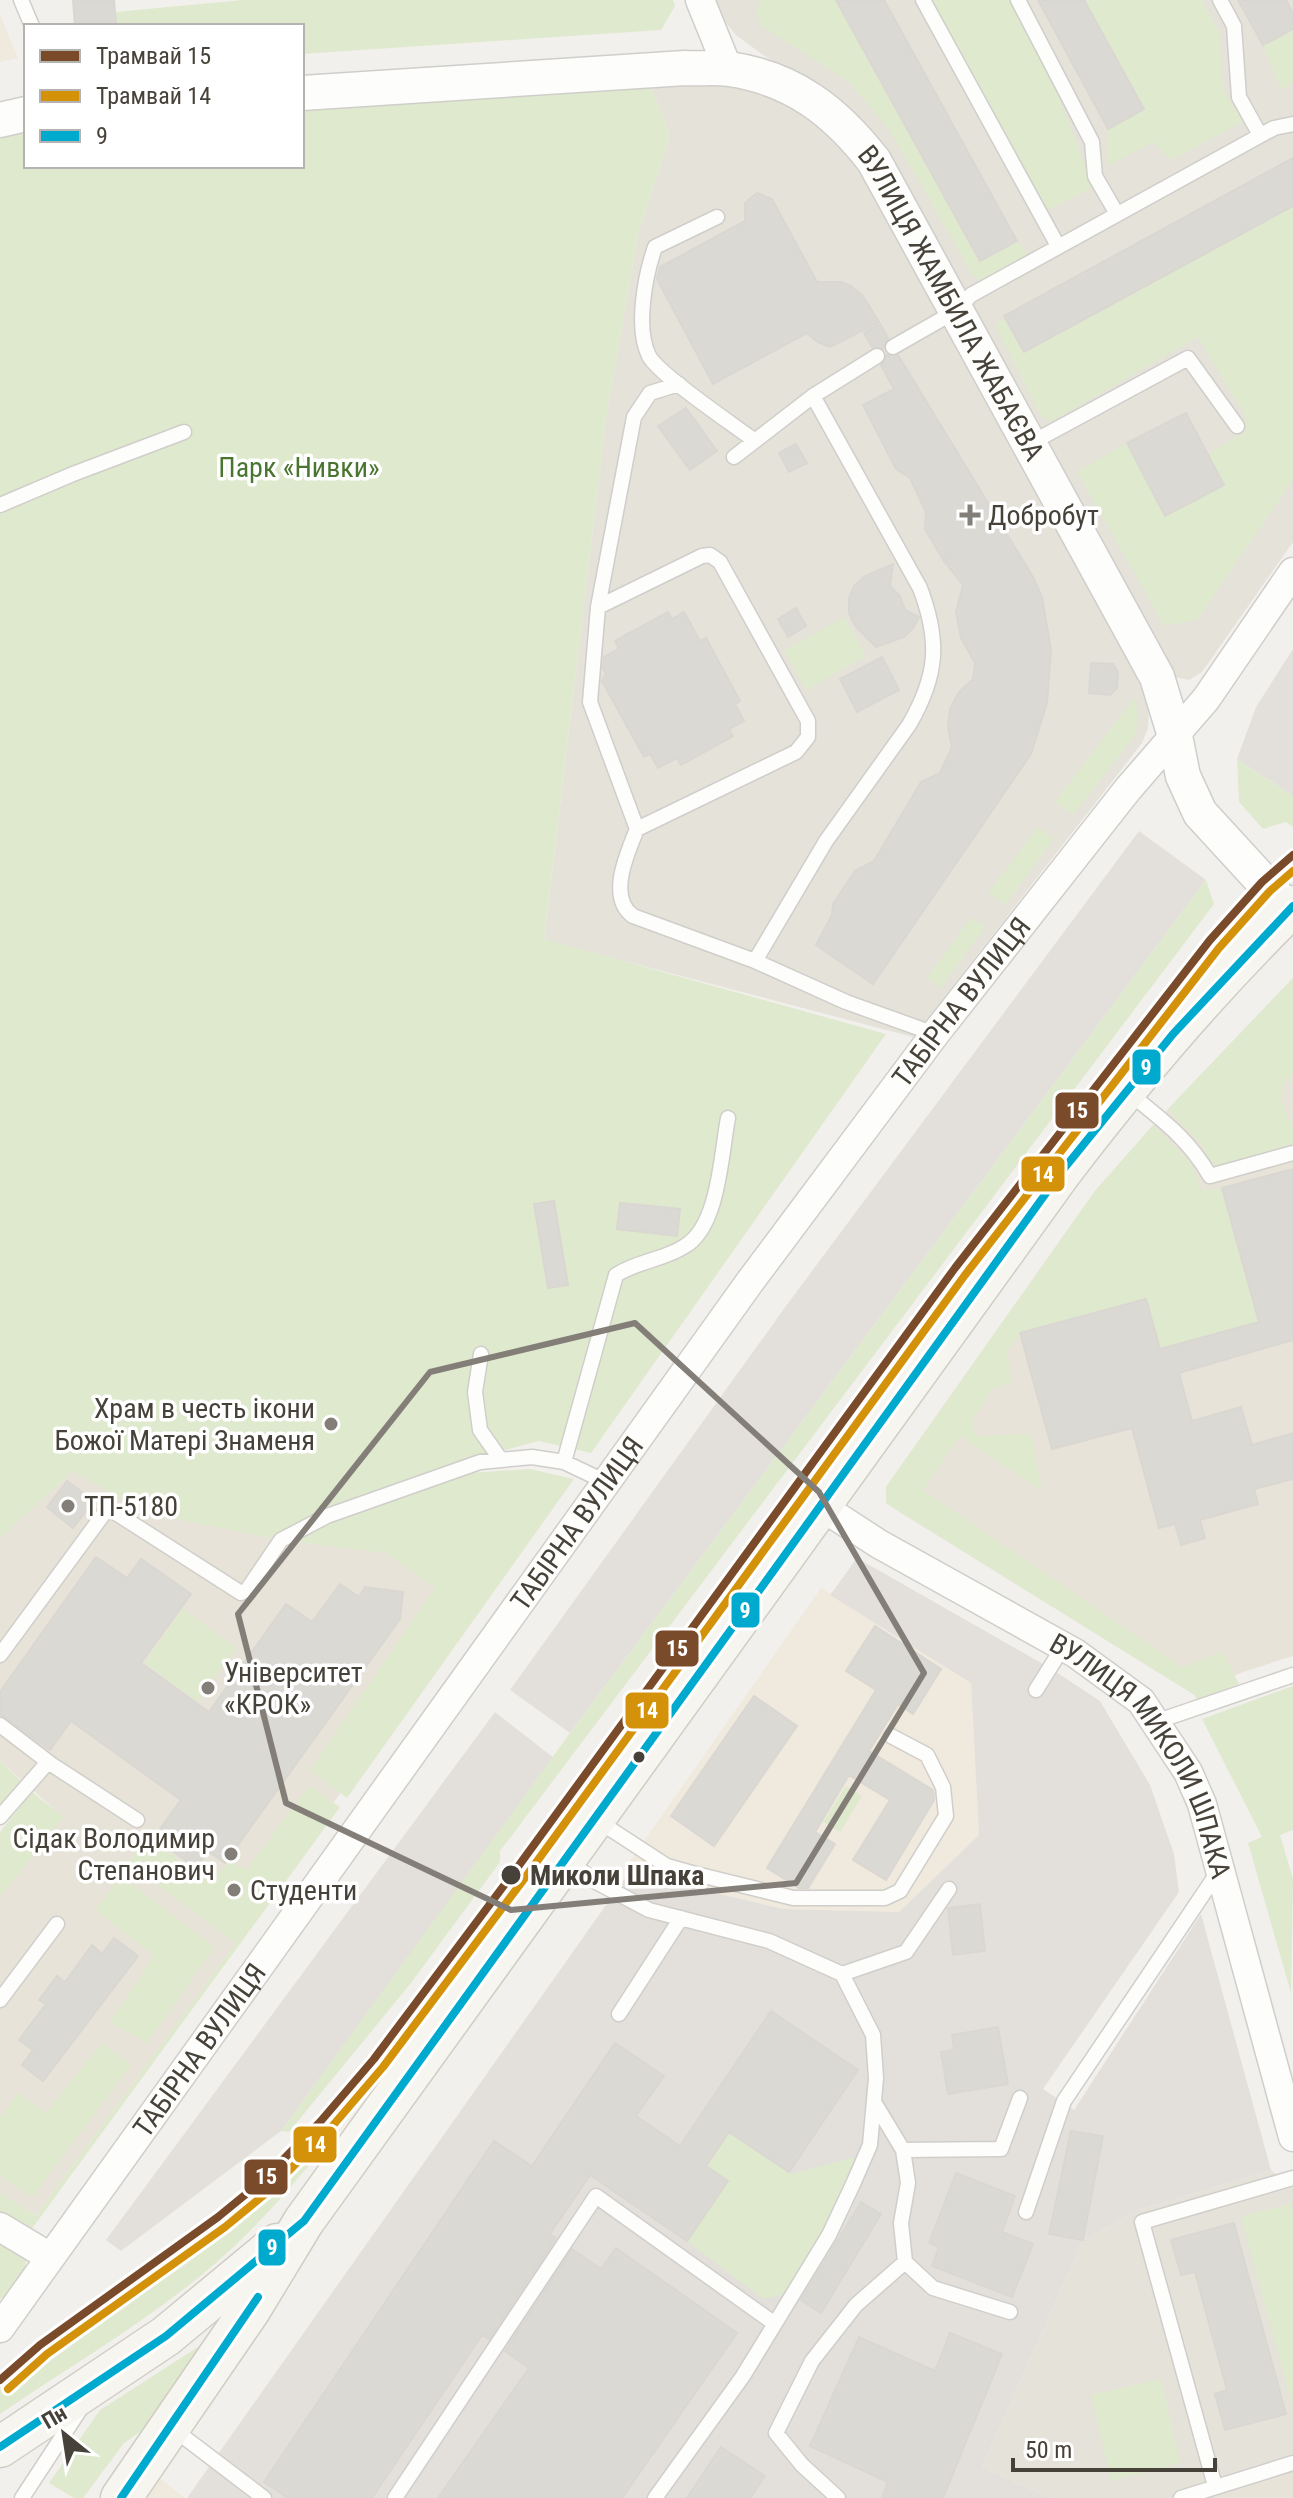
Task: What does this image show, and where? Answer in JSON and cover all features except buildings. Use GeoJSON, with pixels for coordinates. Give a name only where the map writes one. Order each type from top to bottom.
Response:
{"type":"FeatureCollection","features":[{"type":"Feature","properties":{"kind":"main road"},"geometry":{"type":"LineString","coordinates":[[131,2495],[304,2221],[1043,1197],[1124,1089],[1291,908]]}},
{"type":"Feature","properties":{"kind":"main road"},"geometry":{"type":"LineString","coordinates":[[0,2447],[166,2336],[304,2221]]}},
{"type":"Feature","properties":{"kind":"street"},"geometry":{"type":"LineString","coordinates":[[700,0],[728,69]]}},
{"type":"Feature","properties":{"kind":"street","name":"ВУЛИЦЯ ЖАМБИЛА ЖАБАЄВА"},"geometry":{"type":"LineString","coordinates":[[304,93],[685,68],[728,69],[770,79],[826,109],[850,130],[874,161],[1157,677],[1175,736],[1183,776],[1200,813],[1291,908]]}},
{"type":"Feature","properties":{"kind":"street"},"geometry":{"type":"LineString","coordinates":[[0,120],[24,114]]}},
{"type":"Feature","properties":{"kind":"street","name":"ТАБІРНА ВУЛИЦЯ"},"geometry":{"type":"LineString","coordinates":[[2,2324],[749,1283],[935,1034],[1128,789],[1206,699],[1293,572]]}},
{"type":"Feature","properties":{"kind":"street","name":"ВУЛИЦЯ МИКОЛИ ШПАКА"},"geometry":{"type":"LineString","coordinates":[[819,1505],[879,1544],[1063,1647],[1141,1701],[1188,1772],[1198,1793],[1293,2137]]}},
{"type":"Feature","properties":{"kind":"street"},"geometry":{"type":"LineString","coordinates":[[0,2227],[50,2257]]}},
{"type":"Feature","properties":{"kind":"lane"},"geometry":{"type":"LineString","coordinates":[[21,0],[31,24]]}},
{"type":"Feature","properties":{"kind":"lane"},"geometry":{"type":"LineString","coordinates":[[923,0],[1058,246]]}},
{"type":"Feature","properties":{"kind":"lane"},"geometry":{"type":"LineString","coordinates":[[1018,0],[1092,142],[1095,176],[1117,214]]}},
{"type":"Feature","properties":{"kind":"lane"},"geometry":{"type":"LineString","coordinates":[[1220,0],[1234,26],[1239,97],[1260,135]]}},
{"type":"Feature","properties":{"kind":"lane"},"geometry":{"type":"LineString","coordinates":[[893,347],[956,311],[971,295],[1058,246],[1260,135],[1293,124]]}},
{"type":"Feature","properties":{"kind":"lane"},"geometry":{"type":"LineString","coordinates":[[717,217],[655,247],[647,270],[642,327],[650,358],[679,384],[755,441]]}},
{"type":"Feature","properties":{"kind":"lane"},"geometry":{"type":"LineString","coordinates":[[734,457],[813,396],[877,356]]}},
{"type":"Feature","properties":{"kind":"lane"},"geometry":{"type":"LineString","coordinates":[[1029,444],[1188,358],[1237,426]]}},
{"type":"Feature","properties":{"kind":"lane"},"geometry":{"type":"LineString","coordinates":[[637,829],[590,702],[598,607],[634,417],[650,393],[679,384]]}},
{"type":"Feature","properties":{"kind":"lane"},"geometry":{"type":"LineString","coordinates":[[755,961],[826,841],[921,705],[933,663],[933,622],[920,588],[813,396]]}},
{"type":"Feature","properties":{"kind":"lane"},"geometry":{"type":"LineString","coordinates":[[0,505],[184,432]]}},
{"type":"Feature","properties":{"kind":"lane"},"geometry":{"type":"LineString","coordinates":[[598,607],[695,559],[710,555],[715,557],[808,721],[808,737],[796,752],[637,829],[626,856],[620,894],[625,910],[633,916],[755,961],[846,1002],[935,1034]]}},
{"type":"Feature","properties":{"kind":"lane"},"geometry":{"type":"LineString","coordinates":[[1124,1089],[1161,1117],[1197,1152],[1210,1176],[1293,1153]]}},
{"type":"Feature","properties":{"kind":"lane"},"geometry":{"type":"LineString","coordinates":[[564,1462],[616,1275],[630,1266],[685,1246],[701,1233],[710,1213],[728,1118]]}},
{"type":"Feature","properties":{"kind":"lane"},"geometry":{"type":"LineString","coordinates":[[481,1354],[475,1392],[480,1430],[501,1460]]}},
{"type":"Feature","properties":{"kind":"lane"},"geometry":{"type":"LineString","coordinates":[[0,1655],[108,1508],[241,1593],[247,1590],[281,1540],[327,1516],[455,1469],[480,1462],[532,1457],[564,1462],[608,1483]]}},
{"type":"Feature","properties":{"kind":"lane"},"geometry":{"type":"LineString","coordinates":[[1036,1690],[1063,1647]]}},
{"type":"Feature","properties":{"kind":"lane"},"geometry":{"type":"LineString","coordinates":[[1155,1722],[1293,1675]]}},
{"type":"Feature","properties":{"kind":"lane"},"geometry":{"type":"LineString","coordinates":[[0,1725],[48,1762],[137,1820]]}},
{"type":"Feature","properties":{"kind":"lane"},"geometry":{"type":"LineString","coordinates":[[595,1819],[667,1866],[692,1873],[793,1898],[885,1898],[900,1891],[946,1816],[943,1787],[927,1755],[891,1736]]}},
{"type":"Feature","properties":{"kind":"lane"},"geometry":{"type":"LineString","coordinates":[[4,1812],[48,1762]]}},
{"type":"Feature","properties":{"kind":"lane"},"geometry":{"type":"LineString","coordinates":[[565,1859],[614,1893],[649,1910],[769,1941],[842,1974],[873,2035],[876,2078],[870,2145],[829,2235],[743,2376],[655,2498]]}},
{"type":"Feature","properties":{"kind":"lane"},"geometry":{"type":"LineString","coordinates":[[1026,2212],[1064,2101],[1221,1868]]}},
{"type":"Feature","properties":{"kind":"lane"},"geometry":{"type":"LineString","coordinates":[[842,1974],[906,1952],[949,1889]]}},
{"type":"Feature","properties":{"kind":"lane"},"geometry":{"type":"LineString","coordinates":[[619,2014],[681,1918]]}},
{"type":"Feature","properties":{"kind":"lane"},"geometry":{"type":"LineString","coordinates":[[0,2000],[57,1924]]}},
{"type":"Feature","properties":{"kind":"lane"},"geometry":{"type":"LineString","coordinates":[[903,2150],[1001,2149],[1020,2098]]}},
{"type":"Feature","properties":{"kind":"lane"},"geometry":{"type":"LineString","coordinates":[[874,2102],[903,2150],[908,2183],[901,2223],[905,2262],[933,2288],[1010,2312]]}},
{"type":"Feature","properties":{"kind":"lane"},"geometry":{"type":"LineString","coordinates":[[1215,2486],[1142,2222],[1293,2178]]}},
{"type":"Feature","properties":{"kind":"lane"},"geometry":{"type":"LineString","coordinates":[[395,2498],[596,2196],[775,2324]]}},
{"type":"Feature","properties":{"kind":"lane"},"geometry":{"type":"LineString","coordinates":[[838,2498],[802,2465],[776,2433],[812,2361],[856,2305],[905,2262]]}},
{"type":"Feature","properties":{"kind":"lane"},"geometry":{"type":"LineString","coordinates":[[22,2498],[96,2384]]}},
{"type":"Feature","properties":{"kind":"lane"},"geometry":{"type":"LineString","coordinates":[[171,2428],[264,2498]]}},
{"type":"Feature","properties":{"kind":"lane"},"geometry":{"type":"LineString","coordinates":[[1181,2498],[1293,2463]]}},
{"type":"Feature","properties":{"kind":"highlighted area"},"geometry":{"type":"Polygon","coordinates":[[[635,1323],[819,1492],[924,1673],[796,1883],[511,1910],[286,1803],[238,1614],[430,1372],[635,1323]]]}},
{"type":"Feature","properties":{"kind":"shaded area"},"geometry":{"type":"Polygon","coordinates":[[[710,0],[1293,0],[1293,542],[1202,672],[1189,680],[1174,677],[1005,384],[893,159],[857,115],[820,87],[763,55],[736,35],[710,0]]]}},
{"type":"Feature","properties":{"kind":"shaded area"},"geometry":{"type":"Polygon","coordinates":[[[0,15],[18,58],[0,62],[0,15]]]}},
{"type":"Feature","properties":{"kind":"shaded area"},"geometry":{"type":"Polygon","coordinates":[[[649,82],[727,82],[770,93],[796,107],[836,139],[862,176],[1138,680],[1149,708],[1148,728],[1142,743],[913,1037],[544,940],[606,418],[638,235],[670,135],[649,82]]]}},
{"type":"Feature","properties":{"kind":"shaded area"},"geometry":{"type":"Polygon","coordinates":[[[1293,649],[1293,796],[1237,759],[1256,707],[1293,649]]]}},
{"type":"Feature","properties":{"kind":"shaded area"},"geometry":{"type":"Polygon","coordinates":[[[1139,831],[1206,880],[570,1733],[510,1690],[786,1306],[1139,831]]]}},
{"type":"Feature","properties":{"kind":"shaded area"},"geometry":{"type":"Polygon","coordinates":[[[1293,978],[1293,1656],[1243,1672],[1193,1694],[886,1503],[886,1487],[1095,1191],[1293,978]]]}},
{"type":"Feature","properties":{"kind":"shaded area","name":"Університет «КРОК»"},"geometry":{"type":"Polygon","coordinates":[[[73,1471],[147,1513],[281,1540],[387,1553],[470,1614],[234,1940],[237,1942],[36,2216],[0,2193],[0,1897],[63,1817],[0,1761],[0,1538],[73,1471]]]}},
{"type":"Feature","properties":{"kind":"shaded area"},"geometry":{"type":"Polygon","coordinates":[[[857,1558],[1050,1668],[1100,1701],[1150,1785],[1174,1854],[1179,1892],[1043,2089],[1074,2110],[1201,1914],[1271,2170],[1139,2210],[1083,2240],[982,2467],[1050,2498],[187,2498],[635,1864],[653,1878],[783,1909],[899,1912],[979,1835],[971,1683],[830,1595],[857,1558]]]}},
{"type":"Feature","properties":{"kind":"shaded area"},"geometry":{"type":"Polygon","coordinates":[[[821,1588],[971,1683],[979,1835],[899,1912],[783,1909],[653,1878],[630,1861],[821,1588]]]}},
{"type":"Feature","properties":{"kind":"shaded area"},"geometry":{"type":"Polygon","coordinates":[[[495,1712],[554,1758],[281,2131],[121,2251],[106,2240],[495,1712]]]}},
{"type":"Feature","properties":{"kind":"shaded area"},"geometry":{"type":"Polygon","coordinates":[[[1271,2170],[1293,2188],[1293,2471],[1198,2498],[1050,2498],[982,2467],[1083,2240],[1139,2210],[1271,2170]]]}},
{"type":"Feature","properties":{"kind":"shaded area"},"geometry":{"type":"Polygon","coordinates":[[[1293,2471],[1293,2498],[1198,2498],[1293,2471]]]}},
{"type":"Feature","properties":{"kind":"shaded area"},"geometry":{"type":"Polygon","coordinates":[[[156,2475],[185,2498],[139,2498],[156,2475]]]}},
{"type":"Feature","properties":{"kind":"green space"},"geometry":{"type":"Polygon","coordinates":[[[243,0],[673,0],[675,6],[661,30],[304,54],[304,24],[116,24],[115,12],[243,0]]]}},
{"type":"Feature","properties":{"kind":"green space"},"geometry":{"type":"Polygon","coordinates":[[[760,0],[836,0],[979,261],[1017,241],[1028,254],[980,281],[972,274],[890,131],[849,82],[760,25],[756,9],[760,0]]]}},
{"type":"Feature","properties":{"kind":"green space"},"geometry":{"type":"Polygon","coordinates":[[[931,0],[1011,0],[1066,115],[1092,188],[1048,210],[931,0]]]}},
{"type":"Feature","properties":{"kind":"green space"},"geometry":{"type":"Polygon","coordinates":[[[1084,0],[1202,0],[1219,32],[1223,90],[1243,122],[1171,160],[1153,142],[1108,166],[1108,129],[1144,109],[1084,0]]]}},
{"type":"Feature","properties":{"kind":"green space"},"geometry":{"type":"Polygon","coordinates":[[[1293,29],[1293,83],[1281,90],[1263,45],[1293,29]]]}},
{"type":"Feature","properties":{"kind":"green space","name":"Парк «Нивки»"},"geometry":{"type":"Polygon","coordinates":[[[649,82],[670,135],[638,235],[606,418],[544,939],[886,1034],[591,1453],[539,1441],[463,1461],[466,1473],[530,1469],[574,1479],[347,1798],[310,1770],[435,1588],[386,1553],[281,1540],[146,1513],[73,1471],[0,1538],[0,132],[24,126],[24,168],[304,168],[304,105],[649,82]]]}},
{"type":"Feature","properties":{"kind":"green space"},"geometry":{"type":"Polygon","coordinates":[[[1293,206],[1293,480],[1197,620],[1164,626],[1077,472],[1127,443],[1165,516],[1224,485],[1208,454],[1244,432],[1246,417],[1198,337],[1051,422],[1041,416],[995,326],[1004,316],[1025,352],[1293,206]]]}},
{"type":"Feature","properties":{"kind":"green space"},"geometry":{"type":"Polygon","coordinates":[[[844,617],[866,656],[806,690],[784,651],[844,617]]]}},
{"type":"Feature","properties":{"kind":"green space"},"geometry":{"type":"Polygon","coordinates":[[[1134,698],[1138,710],[1136,734],[1073,815],[1055,802],[1134,698]]]}},
{"type":"Feature","properties":{"kind":"green space"},"geometry":{"type":"Polygon","coordinates":[[[1237,759],[1293,796],[1293,827],[1286,822],[1263,829],[1239,802],[1237,759]]]}},
{"type":"Feature","properties":{"kind":"green space"},"geometry":{"type":"Polygon","coordinates":[[[1038,827],[1054,839],[1005,905],[988,893],[1038,827]]]}},
{"type":"Feature","properties":{"kind":"green space"},"geometry":{"type":"Polygon","coordinates":[[[1206,880],[1214,904],[500,1851],[500,1862],[411,1983],[289,2132],[281,2131],[570,1733],[1206,880]]]}},
{"type":"Feature","properties":{"kind":"green space"},"geometry":{"type":"Polygon","coordinates":[[[971,917],[985,927],[941,988],[927,978],[971,917]]]}},
{"type":"Feature","properties":{"kind":"green space"},"geometry":{"type":"Polygon","coordinates":[[[1293,978],[1293,1073],[1283,1087],[1281,1101],[1293,1127],[1293,1144],[1212,1167],[1202,1145],[1168,1109],[1293,978]]]}},
{"type":"Feature","properties":{"kind":"green space"},"geometry":{"type":"Polygon","coordinates":[[[1153,1125],[1192,1165],[1202,1190],[1222,1188],[1259,1322],[1160,1349],[1145,1299],[1020,1333],[1007,1351],[1012,1382],[992,1389],[972,1421],[976,1436],[1031,1434],[1042,1491],[960,1436],[923,1490],[1182,1667],[1223,1652],[1239,1684],[1198,1700],[1193,1694],[886,1503],[886,1487],[1095,1191],[1153,1125]]]}},
{"type":"Feature","properties":{"kind":"green space"},"geometry":{"type":"Polygon","coordinates":[[[183,1609],[236,1648],[198,1702],[144,1663],[183,1609]]]}},
{"type":"Feature","properties":{"kind":"green space"},"geometry":{"type":"Polygon","coordinates":[[[1293,1686],[1293,1830],[1280,1835],[1293,1879],[1291,1993],[1248,1843],[1262,1837],[1202,1719],[1293,1686]]]}},
{"type":"Feature","properties":{"kind":"green space"},"geometry":{"type":"Polygon","coordinates":[[[0,1761],[21,1781],[0,1806],[0,1761]]]}},
{"type":"Feature","properties":{"kind":"green space"},"geometry":{"type":"Polygon","coordinates":[[[309,1786],[340,1807],[31,2230],[0,2218],[0,2193],[36,2216],[236,1943],[127,1863],[147,1836],[178,1859],[174,1869],[189,1879],[200,1865],[217,1875],[230,1861],[246,1870],[309,1786]]]}},
{"type":"Feature","properties":{"kind":"green space"},"geometry":{"type":"Polygon","coordinates":[[[846,1786],[862,1796],[840,1832],[823,1822],[846,1786]]]}},
{"type":"Feature","properties":{"kind":"green space"},"geometry":{"type":"Polygon","coordinates":[[[32,1792],[64,1817],[0,1897],[0,1832],[32,1792]]]}},
{"type":"Feature","properties":{"kind":"green space"},"geometry":{"type":"Polygon","coordinates":[[[121,1876],[215,1947],[147,2043],[110,2022],[154,1956],[95,1910],[121,1876]]]}},
{"type":"Feature","properties":{"kind":"green space"},"geometry":{"type":"Polygon","coordinates":[[[102,2043],[131,2065],[32,2197],[0,2176],[0,2117],[18,2093],[46,2113],[102,2043]]]}},
{"type":"Feature","properties":{"kind":"green space"},"geometry":{"type":"Polygon","coordinates":[[[361,2090],[366,2095],[308,2166],[263,2218],[219,2260],[128,2330],[0,2414],[0,2390],[49,2346],[237,2211],[293,2162],[361,2090]]]}},
{"type":"Feature","properties":{"kind":"green space"},"geometry":{"type":"Polygon","coordinates":[[[729,2132],[792,2174],[854,2157],[807,2263],[782,2295],[763,2299],[687,2241],[728,2181],[706,2166],[729,2132]]]}},
{"type":"Feature","properties":{"kind":"green space"},"geometry":{"type":"Polygon","coordinates":[[[1291,2203],[1293,2212],[1293,2408],[1241,2217],[1291,2203]]]}},
{"type":"Feature","properties":{"kind":"green space"},"geometry":{"type":"Polygon","coordinates":[[[0,2233],[26,2253],[21,2280],[13,2291],[0,2299],[0,2233]]]}},
{"type":"Feature","properties":{"kind":"green space"},"geometry":{"type":"Polygon","coordinates":[[[201,2345],[207,2347],[157,2420],[124,2443],[83,2498],[74,2498],[49,2483],[100,2410],[201,2345]]]}},
{"type":"Feature","properties":{"kind":"green space"},"geometry":{"type":"Polygon","coordinates":[[[1161,2379],[1180,2463],[1111,2481],[1091,2395],[1161,2379]]]}},
{"type":"Feature","properties":{"kind":"tram line","name":"15"},"geometry":{"type":"LineString","coordinates":[[0,2380],[40,2345],[218,2217],[262,2181],[320,2122],[374,2059],[955,1268],[1210,940],[1262,882],[1293,855]]}},
{"type":"Feature","properties":{"kind":"tram line","name":"14"},"geometry":{"type":"LineString","coordinates":[[8,2389],[47,2354],[225,2227],[270,2190],[329,2130],[383,2067],[965,1275],[1219,948],[1270,891],[1293,871]]}},
{"type":"Feature","properties":{"kind":"transit line","name":"9"},"geometry":{"type":"LineString","coordinates":[[0,2447],[166,2336],[304,2221],[1062,1171],[1173,1034],[1293,906]]}},
{"type":"Feature","properties":{"kind":"transit line","name":"9"},"geometry":{"type":"LineString","coordinates":[[121,2498],[258,2297]]}},
{"type":"Feature","properties":{"kind":"place","name":"Добробут"},"geometry":{"type":"Point","coordinates":[970,515]}},
{"type":"Feature","properties":{"kind":"place","name":"Храм в честь ікони Божої Матері Знаменя"},"geometry":{"type":"Point","coordinates":[331,1424]}},
{"type":"Feature","properties":{"kind":"place","name":"ТП-5180"},"geometry":{"type":"Point","coordinates":[68,1506]}},
{"type":"Feature","properties":{"kind":"place","name":"Університет «КРОК»"},"geometry":{"type":"Point","coordinates":[208,1688]}},
{"type":"Feature","properties":{"kind":"place","name":"Сідак Володимир Степанович"},"geometry":{"type":"Point","coordinates":[231,1854]}},
{"type":"Feature","properties":{"kind":"place","name":"Миколи Шпака"},"geometry":{"type":"Point","coordinates":[511,1875]}},
{"type":"Feature","properties":{"kind":"place","name":"Студенти"},"geometry":{"type":"Point","coordinates":[234,1890]}}]}
